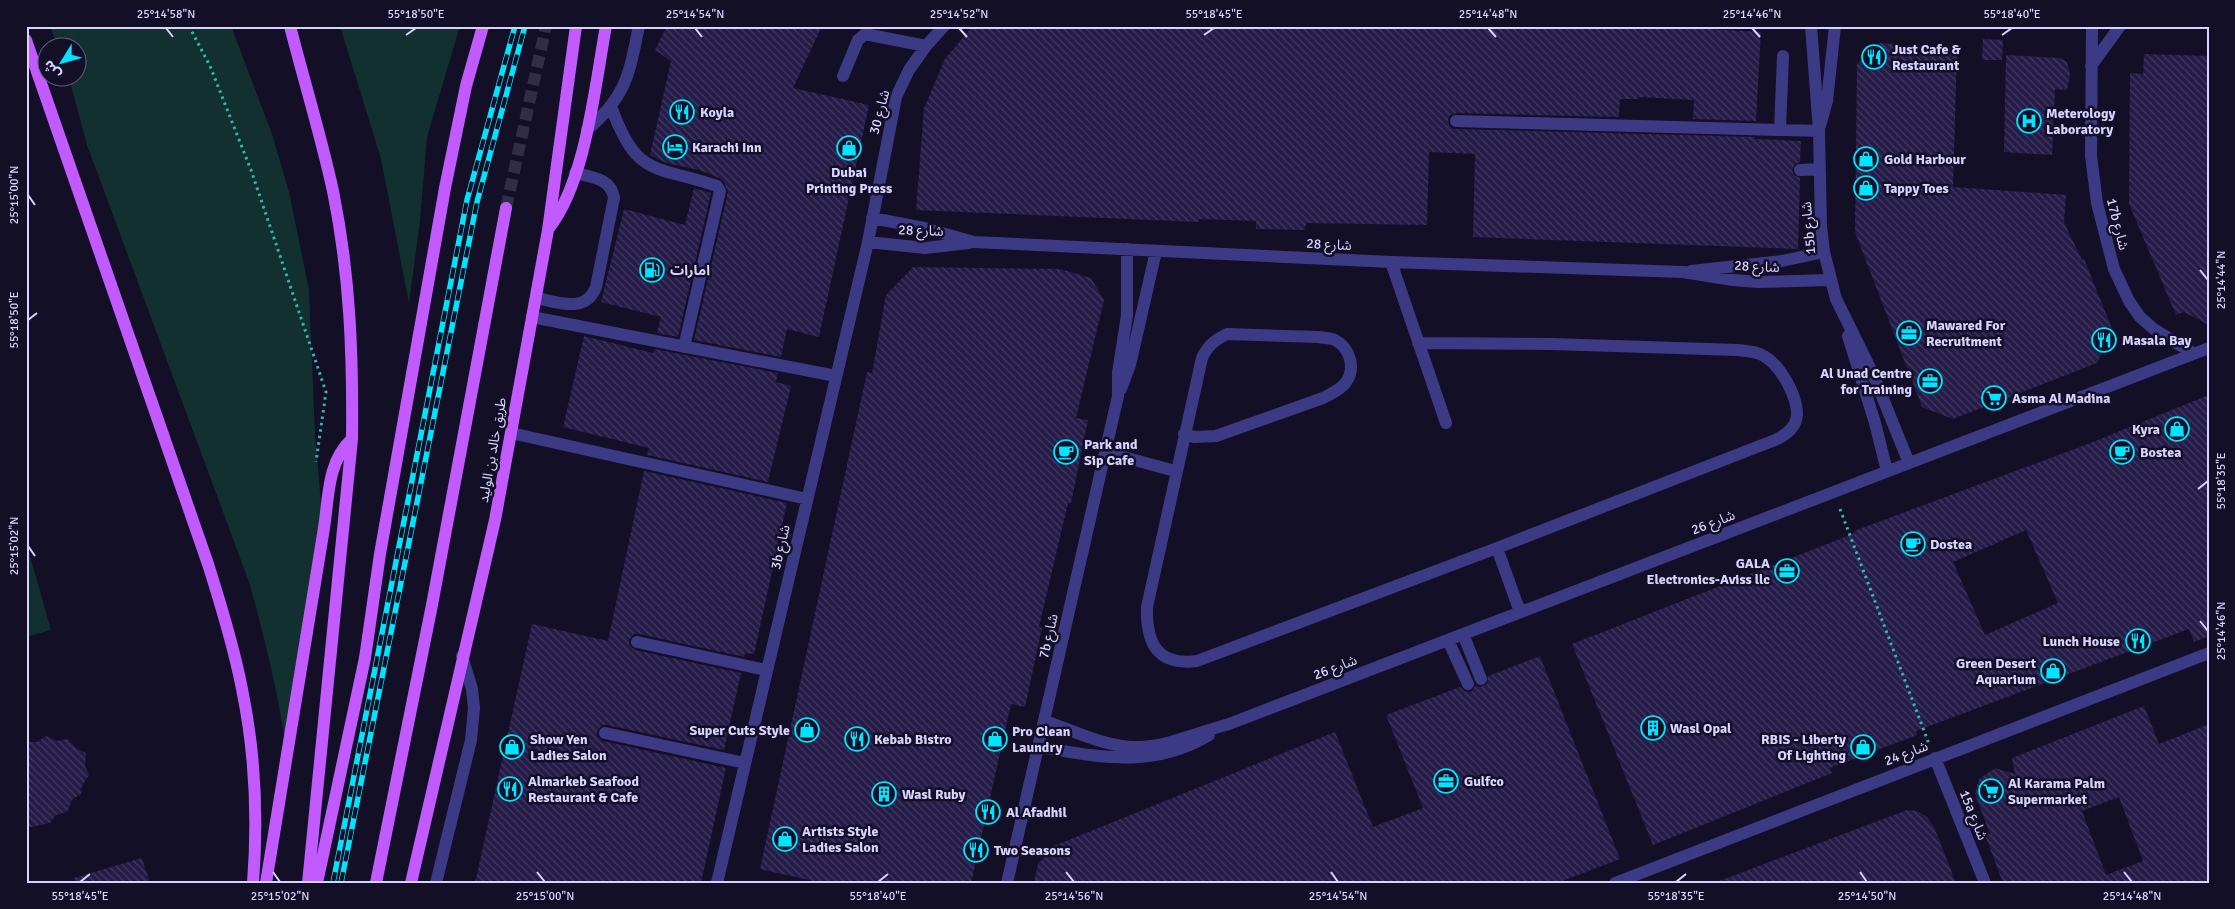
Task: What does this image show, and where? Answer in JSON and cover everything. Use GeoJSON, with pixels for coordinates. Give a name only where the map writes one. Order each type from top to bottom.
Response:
{"type":"FeatureCollection","features":[{"type":"Feature","properties":{"kind":"main road"},"geometry":{"type":"LineString","coordinates":[[290,26],[333,190],[344,253],[351,317],[352,439],[308,883]]}},
{"type":"Feature","properties":{"kind":"main road"},"geometry":{"type":"LineString","coordinates":[[317,883],[365,658],[380,554],[446,179],[466,86],[483,26]]}},
{"type":"Feature","properties":{"kind":"main road"},"geometry":{"type":"LineString","coordinates":[[548,230],[576,26]]}},
{"type":"Feature","properties":{"kind":"main road","name":"طريق خالد بن الوليد"},"geometry":{"type":"LineString","coordinates":[[411,883],[462,656],[484,574],[548,230],[565,203],[588,130],[606,26]]}},
{"type":"Feature","properties":{"kind":"main road"},"geometry":{"type":"LineString","coordinates":[[26,40],[208,564],[228,629],[242,690],[251,744],[255,800],[253,883]]}},
{"type":"Feature","properties":{"kind":"main road"},"geometry":{"type":"LineString","coordinates":[[376,883],[432,605],[506,208]]}},
{"type":"Feature","properties":{"kind":"main road"},"geometry":{"type":"LineString","coordinates":[[266,883],[332,473],[339,454],[352,439]]}},
{"type":"Feature","properties":{"kind":"street"},"geometry":{"type":"LineString","coordinates":[[588,130],[612,106],[628,76],[639,26]]}},
{"type":"Feature","properties":{"kind":"street","name":"شارع 30"},"geometry":{"type":"LineString","coordinates":[[872,218],[896,97],[909,70],[926,46],[944,26]]}},
{"type":"Feature","properties":{"kind":"street","name":"15b شارع"},"geometry":{"type":"LineString","coordinates":[[1811,26],[1819,131],[1824,252],[1830,280],[1844,319],[1887,471]]}},
{"type":"Feature","properties":{"kind":"street","name":"15b شارع"},"geometry":{"type":"LineString","coordinates":[[1819,131],[1827,101],[1835,26]]}},
{"type":"Feature","properties":{"kind":"street","name":"17b شارع"},"geometry":{"type":"LineString","coordinates":[[2092,26],[2091,156],[2093,180],[2114,269],[2129,301],[2140,317],[2155,330],[2193,354]]}},
{"type":"Feature","properties":{"kind":"street"},"geometry":{"type":"LineString","coordinates":[[2091,66],[2120,26]]}},
{"type":"Feature","properties":{"kind":"street"},"geometry":{"type":"LineString","coordinates":[[843,76],[858,40],[865,34],[926,46]]}},
{"type":"Feature","properties":{"kind":"street"},"geometry":{"type":"LineString","coordinates":[[1780,130],[1783,56]]}},
{"type":"Feature","properties":{"kind":"street"},"geometry":{"type":"LineString","coordinates":[[612,106],[626,143],[636,156],[663,172],[717,186],[720,191],[684,347]]}},
{"type":"Feature","properties":{"kind":"street"},"geometry":{"type":"LineString","coordinates":[[1456,121],[1819,131]]}},
{"type":"Feature","properties":{"kind":"street"},"geometry":{"type":"LineString","coordinates":[[1800,170],[1820,169]]}},
{"type":"Feature","properties":{"kind":"street"},"geometry":{"type":"LineString","coordinates":[[536,298],[578,305],[590,299],[596,287],[614,198],[613,192],[603,181],[575,173]]}},
{"type":"Feature","properties":{"kind":"street","name":"3b شارع"},"geometry":{"type":"LineString","coordinates":[[717,883],[868,242],[872,218]]}},
{"type":"Feature","properties":{"kind":"street","name":"شارع 28"},"geometry":{"type":"LineString","coordinates":[[872,218],[924,228],[974,242]]}},
{"type":"Feature","properties":{"kind":"street","name":"شارع 28"},"geometry":{"type":"LineString","coordinates":[[868,242],[925,248],[974,242],[1392,262],[1683,272],[1724,279],[1758,282],[1830,280]]}},
{"type":"Feature","properties":{"kind":"street","name":"7b شارع"},"geometry":{"type":"LineString","coordinates":[[1118,396],[1119,367],[1128,306],[1128,249]]}},
{"type":"Feature","properties":{"kind":"street","name":"7b شارع"},"geometry":{"type":"LineString","coordinates":[[1007,883],[1118,396],[1130,365],[1156,251]]}},
{"type":"Feature","properties":{"kind":"street","name":"شارع 28"},"geometry":{"type":"LineString","coordinates":[[1683,272],[1719,266],[1782,260],[1824,252]]}},
{"type":"Feature","properties":{"kind":"street"},"geometry":{"type":"LineString","coordinates":[[1392,262],[1446,423]]}},
{"type":"Feature","properties":{"kind":"street"},"geometry":{"type":"LineString","coordinates":[[532,317],[836,376]]}},
{"type":"Feature","properties":{"kind":"street","name":"15b شارع"},"geometry":{"type":"LineString","coordinates":[[1844,319],[1872,374],[1909,463]]}},
{"type":"Feature","properties":{"kind":"street"},"geometry":{"type":"LineString","coordinates":[[1184,434],[1216,436],[1322,398],[1346,383],[1351,371],[1350,358],[1344,347],[1334,340],[1326,338],[1227,334],[1216,339],[1207,347],[1202,358],[1175,471],[1147,607],[1146,629],[1151,641],[1160,652],[1171,659],[1184,662],[1198,661],[1497,548],[1784,436],[1792,429],[1797,420],[1798,409],[1796,399],[1779,368],[1756,352],[1552,344],[1418,343]]}},
{"type":"Feature","properties":{"kind":"street","name":"شارع 26"},"geometry":{"type":"LineString","coordinates":[[1044,721],[1110,743],[1135,747],[1160,744],[1229,724],[2209,348]]}},
{"type":"Feature","properties":{"kind":"street"},"geometry":{"type":"LineString","coordinates":[[511,433],[807,499]]}},
{"type":"Feature","properties":{"kind":"street"},"geometry":{"type":"LineString","coordinates":[[1105,452],[1175,471]]}},
{"type":"Feature","properties":{"kind":"street"},"geometry":{"type":"LineString","coordinates":[[1497,548],[1520,612]]}},
{"type":"Feature","properties":{"kind":"street"},"geometry":{"type":"LineString","coordinates":[[1463,634],[1481,679]]}},
{"type":"Feature","properties":{"kind":"street"},"geometry":{"type":"LineString","coordinates":[[1448,640],[1468,684]]}},
{"type":"Feature","properties":{"kind":"street"},"geometry":{"type":"LineString","coordinates":[[637,642],[766,670]]}},
{"type":"Feature","properties":{"kind":"street","name":"شارع 24"},"geometry":{"type":"LineString","coordinates":[[1615,883],[2209,653]]}},
{"type":"Feature","properties":{"kind":"street"},"geometry":{"type":"LineString","coordinates":[[436,883],[471,740],[474,708],[472,689],[462,656]]}},
{"type":"Feature","properties":{"kind":"street","name":"شارع 26"},"geometry":{"type":"LineString","coordinates":[[1038,747],[1103,758],[1140,758],[1159,755],[1189,746],[1229,724]]}},
{"type":"Feature","properties":{"kind":"street"},"geometry":{"type":"LineString","coordinates":[[606,734],[745,763]]}},
{"type":"Feature","properties":{"kind":"street","name":"15a شارع"},"geometry":{"type":"LineString","coordinates":[[1935,758],[1985,883]]}},
{"type":"Feature","properties":{"kind":"path"},"geometry":{"type":"LineString","coordinates":[[189,26],[210,66],[251,170],[326,392],[315,469]]}},
{"type":"Feature","properties":{"kind":"path"},"geometry":{"type":"LineString","coordinates":[[1833,492],[1935,758]]}},
{"type":"Feature","properties":{"kind":"green space"},"geometry":{"type":"Polygon","coordinates":[[[50,26],[231,26],[272,134],[289,192],[309,290],[315,434],[322,515],[289,770],[273,676],[249,582],[87,145],[72,88],[88,88],[88,38],[55,38],[50,26]]]}},
{"type":"Feature","properties":{"kind":"green space"},"geometry":{"type":"Polygon","coordinates":[[[340,26],[460,26],[427,137],[420,221],[409,303],[381,159],[340,26]]]}},
{"type":"Feature","properties":{"kind":"green space"},"geometry":{"type":"Polygon","coordinates":[[[26,542],[51,630],[26,637],[26,542]]]}},
{"type":"Feature","properties":{"kind":"building"},"geometry":{"type":"Polygon","coordinates":[[[667,26],[822,26],[793,88],[869,105],[819,337],[787,329],[781,357],[694,340],[728,192],[724,182],[719,178],[699,170],[666,163],[650,155],[671,61],[655,50],[667,26]]]}},
{"type":"Feature","properties":{"kind":"building"},"geometry":{"type":"Polygon","coordinates":[[[975,26],[1690,26],[1690,28],[1761,32],[1756,121],[1693,119],[1694,100],[1638,97],[1638,99],[1620,99],[1619,117],[1456,113],[1449,116],[1448,121],[1451,128],[1456,129],[1755,137],[1755,139],[1801,141],[1800,162],[1795,164],[1792,170],[1794,175],[1800,178],[1798,249],[1473,237],[1475,154],[1429,152],[1427,225],[1306,223],[1305,230],[1256,229],[1256,221],[1199,219],[1199,222],[916,210],[924,108],[945,59],[971,28],[975,26]]]}},
{"type":"Feature","properties":{"kind":"building"},"geometry":{"type":"Polygon","coordinates":[[[1983,39],[2003,40],[2002,60],[1982,60],[1983,39]]]}},
{"type":"Feature","properties":{"kind":"building"},"geometry":{"type":"Polygon","coordinates":[[[1879,43],[1957,50],[1953,187],[2066,195],[2064,222],[2082,260],[2084,259],[2113,331],[2097,363],[1953,419],[1922,407],[1855,232],[1857,64],[1879,43]]]}},
{"type":"Feature","properties":{"kind":"building"},"geometry":{"type":"Polygon","coordinates":[[[2144,54],[2209,56],[2209,325],[2184,312],[2176,315],[2129,204],[2130,73],[2143,74],[2144,54]]]}},
{"type":"Feature","properties":{"kind":"building","name":"Meterology Laboratory"},"geometry":{"type":"Polygon","coordinates":[[[2006,55],[2060,58],[2067,62],[2070,74],[2067,90],[2055,89],[2052,155],[2004,152],[2006,55]]]}},
{"type":"Feature","properties":{"kind":"building","name":"امارات"},"geometry":{"type":"Polygon","coordinates":[[[694,188],[711,193],[678,337],[657,333],[661,317],[601,302],[624,209],[685,225],[694,188]]]}},
{"type":"Feature","properties":{"kind":"building"},"geometry":{"type":"Polygon","coordinates":[[[913,267],[1060,269],[1091,278],[1104,300],[1076,418],[1088,420],[1071,503],[1068,503],[1039,627],[1042,628],[1025,707],[1011,704],[971,883],[822,883],[760,869],[867,372],[872,373],[886,295],[913,267]]]}},
{"type":"Feature","properties":{"kind":"building"},"geometry":{"type":"Polygon","coordinates":[[[584,336],[653,353],[654,349],[778,373],[776,382],[791,386],[768,482],[647,455],[649,448],[563,427],[584,336]]]}},
{"type":"Feature","properties":{"kind":"building"},"geometry":{"type":"Polygon","coordinates":[[[2209,395],[2209,636],[2194,642],[2189,629],[1916,731],[1917,735],[1830,768],[1832,773],[1653,845],[1572,644],[1855,533],[1854,531],[2088,444],[2209,395]],[[2026,530],[1953,562],[1985,635],[2058,603],[2026,530]]]}},
{"type":"Feature","properties":{"kind":"building"},"geometry":{"type":"Polygon","coordinates":[[[644,471],[787,503],[754,654],[745,653],[744,657],[639,634],[634,634],[629,640],[629,645],[635,650],[741,673],[724,750],[607,725],[602,725],[597,731],[597,736],[603,741],[726,768],[701,883],[475,883],[532,624],[608,641],[644,471]]]}},
{"type":"Feature","properties":{"kind":"building"},"geometry":{"type":"Polygon","coordinates":[[[1540,656],[1620,859],[1557,883],[1034,883],[1038,864],[1054,846],[1335,732],[1373,827],[1423,808],[1386,715],[1460,687],[1464,691],[1471,692],[1476,685],[1480,687],[1487,684],[1488,676],[1540,656]]]}},
{"type":"Feature","properties":{"kind":"building"},"geometry":{"type":"Polygon","coordinates":[[[2144,706],[2159,744],[2209,724],[2209,883],[2003,883],[1985,835],[1990,834],[1975,794],[1979,779],[1995,768],[2015,774],[2012,758],[2144,706]],[[2119,797],[2082,811],[2106,875],[2143,861],[2119,797]]]}},
{"type":"Feature","properties":{"kind":"building"},"geometry":{"type":"Polygon","coordinates":[[[46,736],[57,741],[68,739],[76,748],[86,753],[85,766],[89,775],[82,786],[81,794],[72,800],[67,812],[56,815],[50,823],[26,828],[26,742],[37,742],[46,736]]]}},
{"type":"Feature","properties":{"kind":"building"},"geometry":{"type":"Polygon","coordinates":[[[1907,810],[1917,811],[1927,817],[1934,827],[1956,883],[1719,883],[1719,881],[1907,810]]]}},
{"type":"Feature","properties":{"kind":"building"},"geometry":{"type":"Polygon","coordinates":[[[142,858],[150,883],[75,883],[74,878],[142,858]]]}},
{"type":"Feature","properties":{"kind":"tunnel"},"geometry":{"type":"LineString","coordinates":[[506,208],[546,26]]}},
{"type":"Feature","properties":{"kind":"railway"},"geometry":{"type":"LineString","coordinates":[[333,883],[467,200],[515,26]]}},
{"type":"Feature","properties":{"kind":"railway"},"geometry":{"type":"LineString","coordinates":[[341,883],[477,202],[525,26]]}},
{"type":"Feature","properties":{"kind":"place","name":"Just Cafe & Restaurant"},"geometry":{"type":"Point","coordinates":[1874,57]}},
{"type":"Feature","properties":{"kind":"place","name":"Koyla"},"geometry":{"type":"Point","coordinates":[682,112]}},
{"type":"Feature","properties":{"kind":"place","name":"Meterology Laboratory"},"geometry":{"type":"Point","coordinates":[2029,121]}},
{"type":"Feature","properties":{"kind":"place","name":"Karachi Inn"},"geometry":{"type":"Point","coordinates":[675,147]}},
{"type":"Feature","properties":{"kind":"place","name":"Dubai Printing Press"},"geometry":{"type":"Point","coordinates":[849,148]}},
{"type":"Feature","properties":{"kind":"place","name":"Gold Harbour"},"geometry":{"type":"Point","coordinates":[1866,159]}},
{"type":"Feature","properties":{"kind":"place","name":"Tappy Toes"},"geometry":{"type":"Point","coordinates":[1866,188]}},
{"type":"Feature","properties":{"kind":"place","name":"امارات"},"geometry":{"type":"Point","coordinates":[652,270]}},
{"type":"Feature","properties":{"kind":"place","name":"Mawared For Recruitment"},"geometry":{"type":"Point","coordinates":[1909,333]}},
{"type":"Feature","properties":{"kind":"place","name":"Masala Bay"},"geometry":{"type":"Point","coordinates":[2104,340]}},
{"type":"Feature","properties":{"kind":"place","name":"Al Unad Centre for Training"},"geometry":{"type":"Point","coordinates":[1930,381]}},
{"type":"Feature","properties":{"kind":"place","name":"Asma Al Madina"},"geometry":{"type":"Point","coordinates":[1994,398]}},
{"type":"Feature","properties":{"kind":"place","name":"Kyra"},"geometry":{"type":"Point","coordinates":[2177,429]}},
{"type":"Feature","properties":{"kind":"place","name":"Park and Sip Cafe"},"geometry":{"type":"Point","coordinates":[1066,452]}},
{"type":"Feature","properties":{"kind":"place","name":"Bostea"},"geometry":{"type":"Point","coordinates":[2122,452]}},
{"type":"Feature","properties":{"kind":"place","name":"Dostea"},"geometry":{"type":"Point","coordinates":[1913,544]}},
{"type":"Feature","properties":{"kind":"place","name":"GALA Electronics-Aviss llc"},"geometry":{"type":"Point","coordinates":[1787,571]}},
{"type":"Feature","properties":{"kind":"place","name":"Lunch House"},"geometry":{"type":"Point","coordinates":[2138,641]}},
{"type":"Feature","properties":{"kind":"place","name":"Green Desert Aquarium"},"geometry":{"type":"Point","coordinates":[2053,671]}},
{"type":"Feature","properties":{"kind":"place","name":"Wasl Opal"},"geometry":{"type":"Point","coordinates":[1653,728]}},
{"type":"Feature","properties":{"kind":"place","name":"Super Cuts Style"},"geometry":{"type":"Point","coordinates":[807,730]}},
{"type":"Feature","properties":{"kind":"place","name":"Kebab Bistro"},"geometry":{"type":"Point","coordinates":[857,739]}},
{"type":"Feature","properties":{"kind":"place","name":"Pro Clean Laundry"},"geometry":{"type":"Point","coordinates":[995,739]}},
{"type":"Feature","properties":{"kind":"place","name":"Show Yen Ladies Salon"},"geometry":{"type":"Point","coordinates":[512,747]}},
{"type":"Feature","properties":{"kind":"place","name":"RBIS - Liberty Of Lighting"},"geometry":{"type":"Point","coordinates":[1863,747]}},
{"type":"Feature","properties":{"kind":"place","name":"Gulfco"},"geometry":{"type":"Point","coordinates":[1446,781]}},
{"type":"Feature","properties":{"kind":"place","name":"Almarkeb Seafood Restaurant & Cafe"},"geometry":{"type":"Point","coordinates":[510,789]}},
{"type":"Feature","properties":{"kind":"place","name":"Al Karama Palm Supermarket"},"geometry":{"type":"Point","coordinates":[1991,791]}},
{"type":"Feature","properties":{"kind":"place","name":"Wasl Ruby"},"geometry":{"type":"Point","coordinates":[884,794]}},
{"type":"Feature","properties":{"kind":"place","name":"Al Afadhil"},"geometry":{"type":"Point","coordinates":[988,812]}},
{"type":"Feature","properties":{"kind":"place","name":"Artists Style Ladies Salon"},"geometry":{"type":"Point","coordinates":[785,839]}},
{"type":"Feature","properties":{"kind":"place","name":"Two Seasons"},"geometry":{"type":"Point","coordinates":[976,850]}}]}
